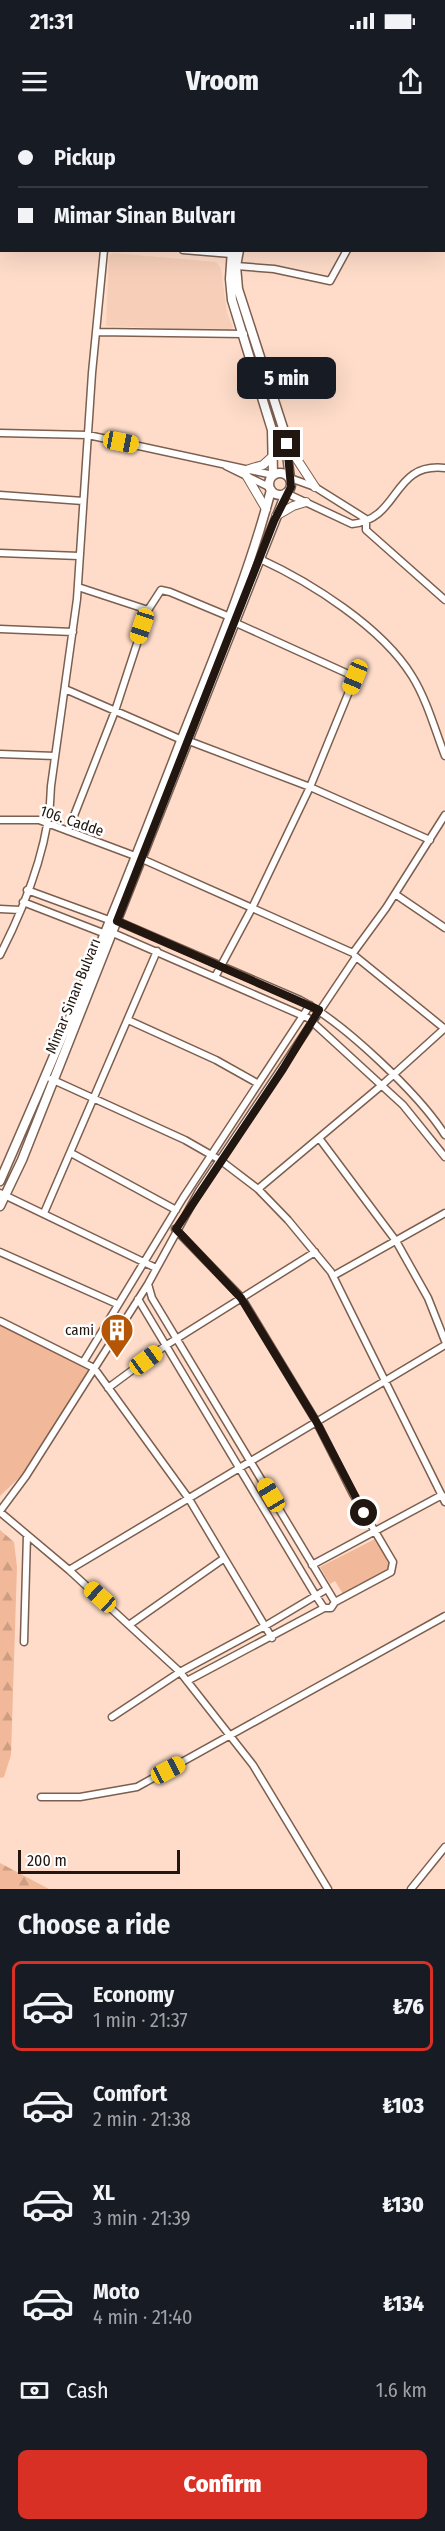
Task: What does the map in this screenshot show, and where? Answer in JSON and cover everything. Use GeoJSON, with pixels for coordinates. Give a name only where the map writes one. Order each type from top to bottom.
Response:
{"type":"FeatureCollection","features":[{"type":"Feature","properties":{"kind":"main road"},"geometry":{"type":"LineString","coordinates":[[234,252],[243,309],[287,444],[291,487],[286,493],[277,495],[270,489],[269,479],[273,475],[282,473],[290,478]]}},
{"type":"Feature","properties":{"kind":"main road"},"geometry":{"type":"LineString","coordinates":[[234,252],[232,300],[272,430],[273,475]]}},
{"type":"Feature","properties":{"kind":"main road","name":"Mimar Sinan Bulvarı"},"geometry":{"type":"LineString","coordinates":[[233,620],[270,489]]}},
{"type":"Feature","properties":{"kind":"main road","name":"Mimar Sinan Bulvarı"},"geometry":{"type":"LineString","coordinates":[[0,1206],[2,1194],[22,1160],[54,1081],[113,920],[286,493]]}},
{"type":"Feature","properties":{"kind":"main road","name":"Mimar Sinan Bulvarı"},"geometry":{"type":"LineString","coordinates":[[0,1181],[43,1076],[108,933]]}},
{"type":"Feature","properties":{"kind":"street"},"geometry":{"type":"LineString","coordinates":[[0,955],[23,902],[44,840],[45,824],[50,813],[55,756],[78,586],[104,252]]}},
{"type":"Feature","properties":{"kind":"street"},"geometry":{"type":"LineString","coordinates":[[236,266],[274,268],[330,281],[346,252]]}},
{"type":"Feature","properties":{"kind":"street"},"geometry":{"type":"LineString","coordinates":[[96,332],[244,334]]}},
{"type":"Feature","properties":{"kind":"street"},"geometry":{"type":"LineString","coordinates":[[0,433],[88,435],[215,461],[247,472],[273,475]]}},
{"type":"Feature","properties":{"kind":"street"},"geometry":{"type":"LineString","coordinates":[[287,444],[315,487]]}},
{"type":"Feature","properties":{"kind":"street"},"geometry":{"type":"LineString","coordinates":[[247,472],[263,465],[273,456]]}},
{"type":"Feature","properties":{"kind":"street"},"geometry":{"type":"LineString","coordinates":[[286,493],[352,524],[381,512],[406,480],[419,468],[429,466],[445,468]]}},
{"type":"Feature","properties":{"kind":"street"},"geometry":{"type":"LineString","coordinates":[[247,472],[270,489]]}},
{"type":"Feature","properties":{"kind":"street"},"geometry":{"type":"LineString","coordinates":[[247,472],[266,509]]}},
{"type":"Feature","properties":{"kind":"street"},"geometry":{"type":"LineString","coordinates":[[290,478],[315,487],[366,519]]}},
{"type":"Feature","properties":{"kind":"street"},"geometry":{"type":"LineString","coordinates":[[0,495],[83,501]]}},
{"type":"Feature","properties":{"kind":"street"},"geometry":{"type":"LineString","coordinates":[[276,516],[292,506],[306,502]]}},
{"type":"Feature","properties":{"kind":"street"},"geometry":{"type":"LineString","coordinates":[[366,519],[366,530],[445,600]]}},
{"type":"Feature","properties":{"kind":"street"},"geometry":{"type":"LineString","coordinates":[[0,553],[79,556]]}},
{"type":"Feature","properties":{"kind":"street"},"geometry":{"type":"LineString","coordinates":[[260,559],[294,575],[326,595],[392,651],[411,674],[421,693],[445,756]]}},
{"type":"Feature","properties":{"kind":"street"},"geometry":{"type":"LineString","coordinates":[[78,586],[147,610]]}},
{"type":"Feature","properties":{"kind":"street"},"geometry":{"type":"LineString","coordinates":[[68,831],[115,711],[147,610],[161,590],[233,620],[355,677],[310,787],[252,908],[215,977]]}},
{"type":"Feature","properties":{"kind":"street"},"geometry":{"type":"LineString","coordinates":[[0,629],[73,632]]}},
{"type":"Feature","properties":{"kind":"street"},"geometry":{"type":"LineString","coordinates":[[64,689],[185,741],[310,787],[430,840]]}},
{"type":"Feature","properties":{"kind":"street"},"geometry":{"type":"LineString","coordinates":[[0,754],[55,756]]}},
{"type":"Feature","properties":{"kind":"street"},"geometry":{"type":"LineString","coordinates":[[328,1889],[253,1765],[180,1672],[69,1570],[0,1512],[26,1476],[138,1299],[176,1229],[220,1160],[283,1069],[445,815]]}},
{"type":"Feature","properties":{"kind":"street","name":"106. Cadde"},"geometry":{"type":"LineString","coordinates":[[0,820],[39,820],[68,831],[138,858],[354,955],[445,1029]]}},
{"type":"Feature","properties":{"kind":"street"},"geometry":{"type":"LineString","coordinates":[[27,890],[113,920],[319,1010],[393,1075],[428,1112],[445,1136]]}},
{"type":"Feature","properties":{"kind":"street"},"geometry":{"type":"LineString","coordinates":[[395,894],[445,928]]}},
{"type":"Feature","properties":{"kind":"street"},"geometry":{"type":"LineString","coordinates":[[23,902],[157,951],[303,1015],[382,1085],[445,1157]]}},
{"type":"Feature","properties":{"kind":"street"},"geometry":{"type":"LineString","coordinates":[[0,909],[20,910]]}},
{"type":"Feature","properties":{"kind":"street"},"geometry":{"type":"LineString","coordinates":[[44,1213],[157,951]]}},
{"type":"Feature","properties":{"kind":"street"},"geometry":{"type":"LineString","coordinates":[[84,1361],[176,1210],[310,1005]]}},
{"type":"Feature","properties":{"kind":"street"},"geometry":{"type":"LineString","coordinates":[[128,1020],[216,1060],[257,1083]]}},
{"type":"Feature","properties":{"kind":"street"},"geometry":{"type":"LineString","coordinates":[[258,1189],[445,1029]]}},
{"type":"Feature","properties":{"kind":"street"},"geometry":{"type":"LineString","coordinates":[[43,1076],[185,1140],[220,1160],[258,1189],[288,1220],[333,1276],[443,1498],[312,1565]]}},
{"type":"Feature","properties":{"kind":"street"},"geometry":{"type":"LineString","coordinates":[[69,1570],[445,1343],[428,1298],[396,1241],[319,1138]]}},
{"type":"Feature","properties":{"kind":"street"},"geometry":{"type":"LineString","coordinates":[[71,1153],[176,1210]]}},
{"type":"Feature","properties":{"kind":"street"},"geometry":{"type":"LineString","coordinates":[[2,1194],[145,1260],[156,1268]]}},
{"type":"Feature","properties":{"kind":"street"},"geometry":{"type":"LineString","coordinates":[[333,1276],[445,1213]]}},
{"type":"Feature","properties":{"kind":"street"},"geometry":{"type":"LineString","coordinates":[[176,1229],[241,1298],[316,1421],[393,1562],[391,1572],[335,1602],[331,1608],[324,1608],[272,1638],[187,1681]]}},
{"type":"Feature","properties":{"kind":"street"},"geometry":{"type":"LineString","coordinates":[[0,1252],[117,1304]]}},
{"type":"Feature","properties":{"kind":"street"},"geometry":{"type":"LineString","coordinates":[[108,1388],[177,1339],[315,1252]]}},
{"type":"Feature","properties":{"kind":"street"},"geometry":{"type":"LineString","coordinates":[[147,1284],[177,1339],[335,1602]]}},
{"type":"Feature","properties":{"kind":"street"},"geometry":{"type":"LineString","coordinates":[[138,1299],[324,1608]]}},
{"type":"Feature","properties":{"kind":"street"},"geometry":{"type":"LineString","coordinates":[[0,1321],[94,1368],[189,1499],[272,1638]]}},
{"type":"Feature","properties":{"kind":"street"},"geometry":{"type":"LineString","coordinates":[[24,1642],[27,1535]]}},
{"type":"Feature","properties":{"kind":"street"},"geometry":{"type":"LineString","coordinates":[[129,1625],[223,1559]]}},
{"type":"Feature","properties":{"kind":"street"},"geometry":{"type":"LineString","coordinates":[[112,1717],[180,1672],[327,1589]]}},
{"type":"Feature","properties":{"kind":"street"},"geometry":{"type":"LineString","coordinates":[[40,1797],[80,1797],[137,1787],[445,1616]]}},
{"type":"Feature","properties":{"kind":"street"},"geometry":{"type":"LineString","coordinates":[[411,1889],[445,1847]]}},
{"type":"Feature","properties":{"kind":"shaded area"},"geometry":{"type":"Polygon","coordinates":[[[113,253],[216,262],[221,268],[227,313],[233,327],[229,331],[106,326],[109,256],[113,253]]]}},
{"type":"Feature","properties":{"kind":"green space"},"geometry":{"type":"Polygon","coordinates":[[[0,1325],[88,1367],[88,1372],[21,1476],[0,1496],[0,1325]]]}},
{"type":"Feature","properties":{"kind":"green space"},"geometry":{"type":"Polygon","coordinates":[[[0,1530],[14,1542],[17,1567],[11,1755],[4,1777],[0,1778],[0,1530]]]}},
{"type":"Feature","properties":{"kind":"green space"},"geometry":{"type":"Polygon","coordinates":[[[375,1539],[390,1565],[389,1569],[343,1594],[335,1581],[330,1584],[320,1567],[375,1539]]]}},
{"type":"Feature","properties":{"kind":"green space"},"geometry":{"type":"Polygon","coordinates":[[[0,1863],[49,1889],[0,1889],[0,1863]]]}},
{"type":"Feature","properties":{"kind":"place","name":"cami"},"geometry":{"type":"Point","coordinates":[117,1359]}},
{"type":"Feature","properties":{"kind":"route"},"geometry":{"type":"LineString","coordinates":[[287,444],[290,490],[286,493],[274,521],[243,605],[117,921],[200,955],[319,1010],[283,1069],[199,1191],[176,1229],[241,1298],[267,1345],[316,1421],[364,1513]]}}]}
